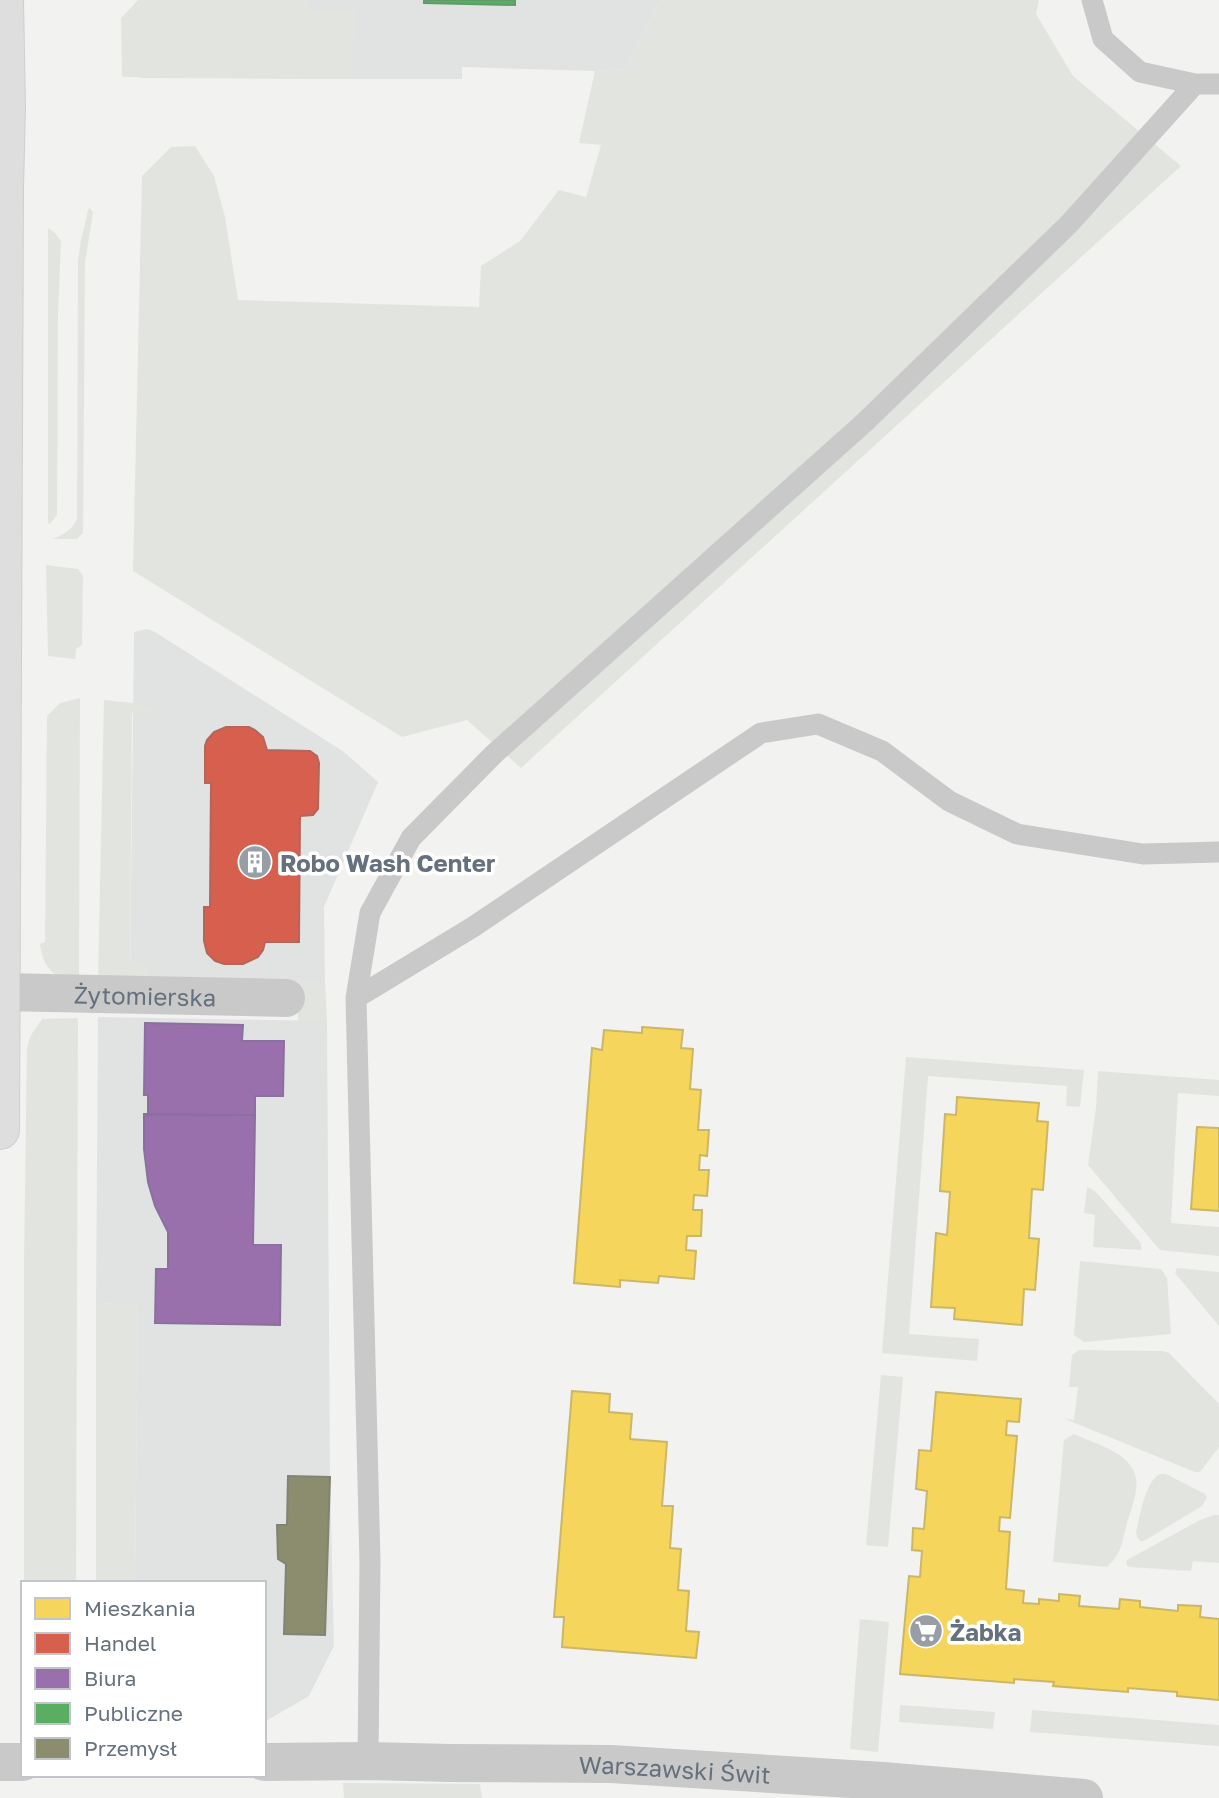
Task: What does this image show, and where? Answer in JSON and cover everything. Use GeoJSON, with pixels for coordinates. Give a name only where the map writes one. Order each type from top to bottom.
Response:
{"type":"FeatureCollection","features":[{"type":"Feature","properties":{"kind":"main road"},"geometry":{"type":"LineString","coordinates":[[0,1130],[2,388],[6,107],[4,0]]}},
{"type":"Feature","properties":{"kind":"street","name":"Żytomierska"},"geometry":{"type":"LineString","coordinates":[[1,992],[286,998]]}},
{"type":"Feature","properties":{"kind":"street"},"geometry":{"type":"LineString","coordinates":[[0,1762],[21,1762]]}},
{"type":"Feature","properties":{"kind":"street","name":"Warszawski Świt"},"geometry":{"type":"LineString","coordinates":[[266,1762],[611,1764],[883,1781],[1084,1798]]}},
{"type":"Feature","properties":{"kind":"lane"},"geometry":{"type":"LineString","coordinates":[[1091,0],[1103,39],[1140,72],[1195,84],[1219,84]]}},
{"type":"Feature","properties":{"kind":"lane"},"geometry":{"type":"LineString","coordinates":[[368,1761],[370,1562],[356,998],[370,912],[411,838],[494,754],[865,422],[1069,224],[1195,84]]}},
{"type":"Feature","properties":{"kind":"lane"},"geometry":{"type":"LineString","coordinates":[[356,998],[474,928],[761,733],[818,724],[881,751],[949,801],[1017,834],[1143,854],[1219,852]]}},
{"type":"Feature","properties":{"kind":"shaded area"},"geometry":{"type":"Polygon","coordinates":[[[138,0],[310,0],[310,10],[355,10],[352,79],[122,77],[121,18],[138,0]]]}},
{"type":"Feature","properties":{"kind":"shaded area"},"geometry":{"type":"Polygon","coordinates":[[[142,0],[663,0],[625,69],[595,71],[462,67],[462,79],[352,79],[140,78],[142,0]]]}},
{"type":"Feature","properties":{"kind":"shaded area"},"geometry":{"type":"Polygon","coordinates":[[[663,0],[1039,0],[1036,14],[1073,76],[1181,166],[521,768],[467,720],[402,737],[133,571],[142,176],[171,147],[195,146],[214,176],[225,217],[238,300],[479,307],[481,266],[520,241],[559,190],[586,197],[601,145],[579,143],[595,71],[625,69],[663,0]]]}},
{"type":"Feature","properties":{"kind":"shaded area"},"geometry":{"type":"Polygon","coordinates":[[[89,207],[93,212],[85,263],[83,533],[77,539],[52,539],[67,532],[77,519],[78,261],[89,207]]]}},
{"type":"Feature","properties":{"kind":"shaded area"},"geometry":{"type":"Polygon","coordinates":[[[48,228],[61,241],[57,515],[50,524],[48,523],[48,228]]]}},
{"type":"Feature","properties":{"kind":"shaded area"},"geometry":{"type":"Polygon","coordinates":[[[46,565],[78,569],[83,576],[82,645],[76,649],[75,659],[48,656],[46,565]]]}},
{"type":"Feature","properties":{"kind":"shaded area"},"geometry":{"type":"Polygon","coordinates":[[[147,629],[344,752],[378,782],[324,907],[325,982],[130,981],[134,632],[147,629]]]}},
{"type":"Feature","properties":{"kind":"shaded area"},"geometry":{"type":"Polygon","coordinates":[[[80,698],[79,979],[70,979],[51,971],[44,960],[40,944],[45,942],[47,716],[60,703],[80,698]]]}},
{"type":"Feature","properties":{"kind":"shaded area"},"geometry":{"type":"Polygon","coordinates":[[[104,700],[143,704],[155,709],[156,714],[132,713],[130,963],[151,966],[142,979],[98,980],[104,700]]]}},
{"type":"Feature","properties":{"kind":"shaded area"},"geometry":{"type":"Polygon","coordinates":[[[298,982],[325,982],[327,1021],[298,1021],[298,982]]]}},
{"type":"Feature","properties":{"kind":"shaded area"},"geometry":{"type":"Polygon","coordinates":[[[98,1017],[327,1021],[330,1477],[334,1646],[309,1696],[266,1721],[266,1581],[135,1581],[138,1303],[96,1304],[98,1017]]]}},
{"type":"Feature","properties":{"kind":"shaded area"},"geometry":{"type":"Polygon","coordinates":[[[78,1018],[76,1581],[24,1581],[27,1048],[31,1035],[42,1019],[78,1018]]]}},
{"type":"Feature","properties":{"kind":"shaded area"},"geometry":{"type":"Polygon","coordinates":[[[906,1057],[1084,1070],[1080,1107],[1066,1106],[1067,1086],[928,1076],[909,1334],[979,1339],[977,1361],[882,1353],[906,1057]]]}},
{"type":"Feature","properties":{"kind":"shaded area"},"geometry":{"type":"Polygon","coordinates":[[[1098,1071],[1219,1080],[1219,1096],[1178,1093],[1171,1223],[1219,1227],[1219,1256],[1160,1250],[1088,1165],[1098,1071]]]}},
{"type":"Feature","properties":{"kind":"shaded area"},"geometry":{"type":"Polygon","coordinates":[[[1087,1187],[1095,1191],[1140,1242],[1142,1250],[1093,1247],[1095,1215],[1084,1213],[1087,1187]]]}},
{"type":"Feature","properties":{"kind":"shaded area"},"geometry":{"type":"Polygon","coordinates":[[[1080,1261],[1161,1269],[1167,1278],[1171,1334],[1084,1342],[1074,1335],[1080,1261]]]}},
{"type":"Feature","properties":{"kind":"shaded area"},"geometry":{"type":"Polygon","coordinates":[[[1177,1268],[1219,1272],[1219,1326],[1175,1273],[1177,1268]]]}},
{"type":"Feature","properties":{"kind":"shaded area"},"geometry":{"type":"Polygon","coordinates":[[[138,1302],[135,1581],[96,1581],[96,1304],[138,1302]]]}},
{"type":"Feature","properties":{"kind":"shaded area"},"geometry":{"type":"Polygon","coordinates":[[[1079,1350],[1169,1353],[1219,1404],[1219,1447],[1200,1472],[1065,1419],[1074,1420],[1078,1387],[1069,1387],[1072,1355],[1079,1350]]]}},
{"type":"Feature","properties":{"kind":"shaded area"},"geometry":{"type":"Polygon","coordinates":[[[881,1375],[903,1377],[888,1547],[866,1545],[881,1375]]]}},
{"type":"Feature","properties":{"kind":"shaded area"},"geometry":{"type":"Polygon","coordinates":[[[1074,1434],[1107,1448],[1126,1460],[1136,1479],[1136,1491],[1121,1547],[1107,1567],[1053,1562],[1064,1440],[1074,1434]]]}},
{"type":"Feature","properties":{"kind":"shaded area"},"geometry":{"type":"Polygon","coordinates":[[[1160,1474],[1166,1474],[1205,1494],[1207,1498],[1202,1506],[1140,1541],[1136,1532],[1144,1500],[1150,1484],[1160,1474]]]}},
{"type":"Feature","properties":{"kind":"shaded area"},"geometry":{"type":"Polygon","coordinates":[[[1214,1515],[1219,1515],[1219,1563],[1193,1561],[1191,1571],[1129,1567],[1126,1564],[1127,1560],[1214,1515]]]}},
{"type":"Feature","properties":{"kind":"shaded area"},"geometry":{"type":"Polygon","coordinates":[[[860,1619],[889,1622],[878,1752],[850,1749],[860,1619]]]}},
{"type":"Feature","properties":{"kind":"shaded area"},"geometry":{"type":"Polygon","coordinates":[[[900,1705],[995,1712],[993,1729],[899,1722],[900,1705]]]}},
{"type":"Feature","properties":{"kind":"shaded area"},"geometry":{"type":"Polygon","coordinates":[[[1032,1710],[1219,1725],[1219,1746],[1030,1732],[1032,1710]]]}},
{"type":"Feature","properties":{"kind":"shaded area"},"geometry":{"type":"Polygon","coordinates":[[[343,1783],[480,1784],[482,1798],[344,1798],[343,1783]]]}},
{"type":"Feature","properties":{"kind":"building: Mieszkania"},"geometry":{"type":"Polygon","coordinates":[[[642,1027],[683,1030],[681,1048],[693,1049],[690,1089],[701,1090],[698,1130],[709,1130],[707,1156],[700,1155],[699,1170],[709,1170],[707,1196],[694,1195],[693,1210],[702,1210],[701,1236],[687,1236],[686,1250],[696,1251],[694,1279],[659,1276],[658,1283],[620,1280],[620,1287],[574,1283],[592,1048],[602,1050],[604,1030],[642,1033],[642,1027]]]}},
{"type":"Feature","properties":{"kind":"building: Mieszkania"},"geometry":{"type":"Polygon","coordinates":[[[957,1097],[1039,1103],[1037,1121],[1048,1122],[1043,1190],[1032,1189],[1029,1238],[1039,1239],[1035,1290],[1024,1289],[1022,1325],[954,1319],[955,1308],[931,1307],[936,1233],[947,1235],[950,1192],[940,1191],[945,1114],[956,1115],[957,1097]]]}},
{"type":"Feature","properties":{"kind":"building: Mieszkania"},"geometry":{"type":"Polygon","coordinates":[[[1197,1127],[1219,1128],[1219,1211],[1191,1209],[1197,1127]]]}},
{"type":"Feature","properties":{"kind":"building: Mieszkania"},"geometry":{"type":"Polygon","coordinates":[[[572,1391],[610,1394],[609,1412],[632,1414],[630,1439],[667,1442],[662,1506],[673,1506],[670,1548],[681,1549],[678,1590],[689,1591],[686,1631],[699,1632],[696,1658],[562,1647],[564,1617],[554,1617],[572,1391]]]}},
{"type":"Feature","properties":{"kind":"building: Mieszkania"},"geometry":{"type":"Polygon","coordinates":[[[936,1392],[1021,1399],[1019,1422],[1007,1421],[1006,1435],[1017,1436],[1010,1518],[1000,1517],[999,1531],[1010,1532],[1006,1589],[1024,1591],[1023,1603],[1039,1604],[1039,1599],[1059,1601],[1059,1594],[1080,1596],[1079,1606],[1119,1609],[1120,1599],[1140,1601],[1140,1607],[1178,1611],[1178,1605],[1201,1606],[1200,1617],[1219,1619],[1219,1700],[1177,1696],[1177,1692],[1128,1688],[1128,1692],[1053,1686],[1054,1682],[1014,1679],[1014,1683],[900,1674],[909,1576],[920,1577],[922,1551],[912,1550],[913,1528],[924,1529],[927,1491],[916,1489],[919,1450],[931,1451],[936,1392]]]}},
{"type":"Feature","properties":{"kind":"building: Handel","name":"Robo Wash Center"},"geometry":{"type":"Polygon","coordinates":[[[226,727],[249,727],[263,737],[267,750],[310,751],[317,756],[319,763],[318,809],[313,815],[300,816],[299,942],[265,942],[258,957],[243,964],[215,961],[207,953],[204,941],[204,907],[210,907],[211,783],[205,783],[205,746],[214,732],[226,727]]]}},
{"type":"Feature","properties":{"kind":"building: Biura"},"geometry":{"type":"Polygon","coordinates":[[[145,1023],[243,1025],[242,1041],[284,1041],[283,1096],[255,1096],[255,1115],[148,1115],[148,1095],[144,1095],[145,1023]]]}},
{"type":"Feature","properties":{"kind":"building: Biura"},"geometry":{"type":"Polygon","coordinates":[[[144,1114],[255,1115],[253,1245],[281,1245],[280,1325],[155,1323],[156,1269],[168,1269],[168,1232],[155,1206],[148,1182],[144,1114]]]}},
{"type":"Feature","properties":{"kind":"building: Publiczne"},"geometry":{"type":"Polygon","coordinates":[[[424,0],[515,0],[515,5],[424,3],[424,0]]]}},
{"type":"Feature","properties":{"kind":"building: Przemysł"},"geometry":{"type":"Polygon","coordinates":[[[288,1476],[330,1477],[325,1635],[284,1634],[286,1564],[278,1559],[277,1525],[287,1525],[288,1476]]]}},
{"type":"Feature","properties":{"kind":"place","name":"Robo Wash Center"},"geometry":{"type":"Point","coordinates":[255,862]}},
{"type":"Feature","properties":{"kind":"place","name":"Żabka"},"geometry":{"type":"Point","coordinates":[926,1631]}}]}
